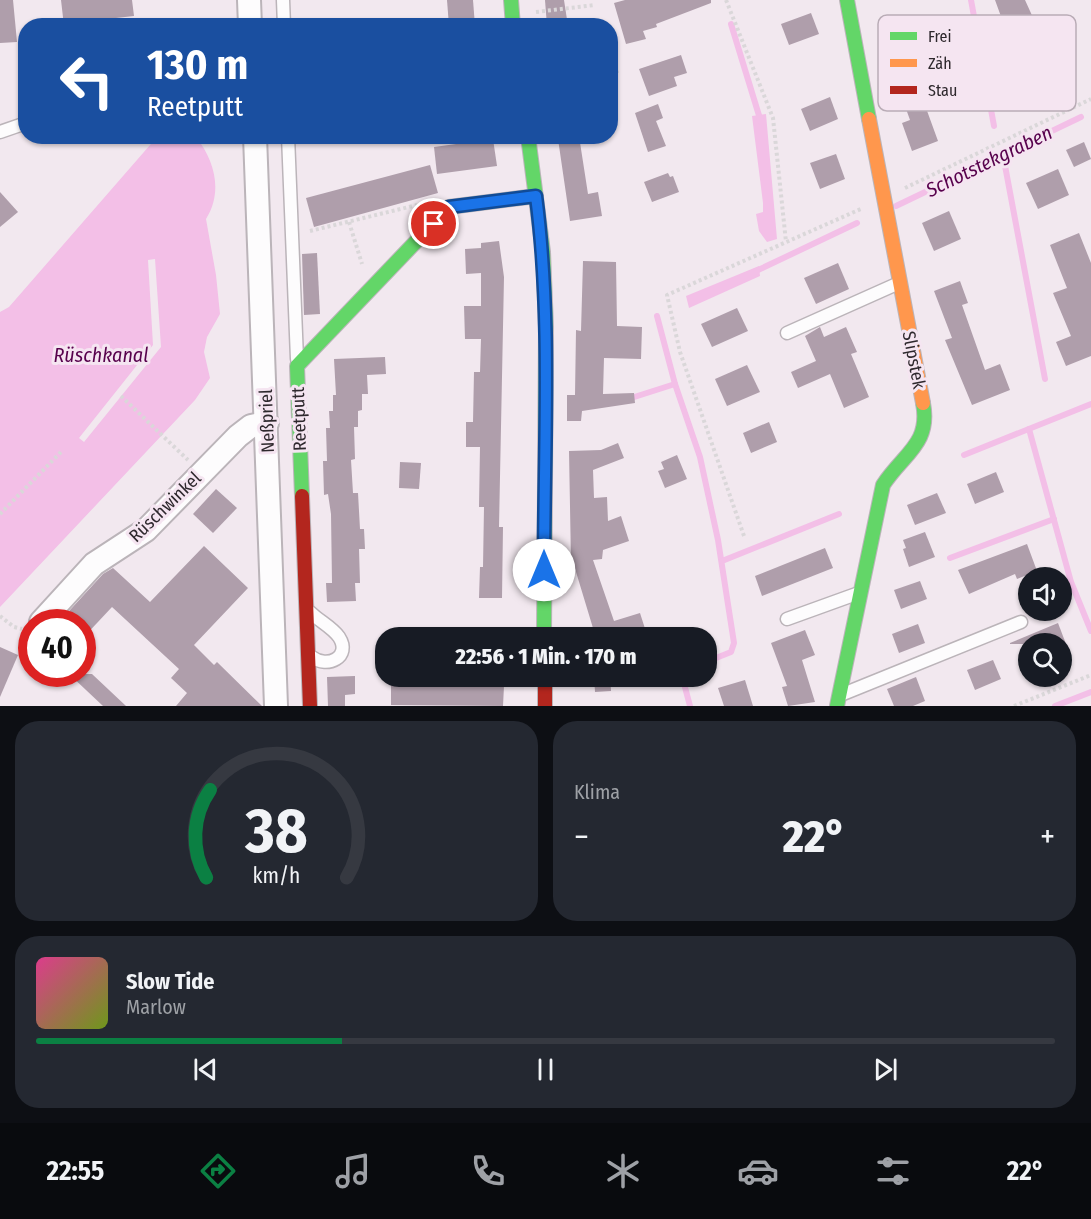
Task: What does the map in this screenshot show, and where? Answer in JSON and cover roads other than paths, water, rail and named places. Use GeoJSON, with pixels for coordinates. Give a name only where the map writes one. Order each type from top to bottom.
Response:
{"type":"FeatureCollection","features":[{"type":"Feature","properties":{"kind":"street"},"geometry":{"type":"LineString","coordinates":[[249,0],[250,18]]}},
{"type":"Feature","properties":{"kind":"street"},"geometry":{"type":"LineString","coordinates":[[511,0],[512,18]]}},
{"type":"Feature","properties":{"kind":"street","name":"Slipstek"},"geometry":{"type":"LineString","coordinates":[[838,701],[883,485],[894,468],[922,438],[925,415],[882,199],[847,0]]}},
{"type":"Feature","properties":{"kind":"street","name":"Neßpriel"},"geometry":{"type":"LineString","coordinates":[[255,144],[276,706]]}},
{"type":"Feature","properties":{"kind":"street"},"geometry":{"type":"LineString","coordinates":[[529,144],[543,252],[546,327],[544,627]]}},
{"type":"Feature","properties":{"kind":"street","name":"Reetputt"},"geometry":{"type":"LineString","coordinates":[[310,706],[297,366],[449,207],[536,196]]}},
{"type":"Feature","properties":{"kind":"street","name":"Rüschwinkel"},"geometry":{"type":"LineString","coordinates":[[53,609],[94,564],[146,530],[238,436],[251,426],[267,423]]}},
{"type":"Feature","properties":{"kind":"street"},"geometry":{"type":"LineString","coordinates":[[545,687],[545,706]]}},
{"type":"Feature","properties":{"kind":"lane"},"geometry":{"type":"LineString","coordinates":[[284,0],[284,18]]}},
{"type":"Feature","properties":{"kind":"lane"},"geometry":{"type":"LineString","coordinates":[[0,132],[18,126]]}},
{"type":"Feature","properties":{"kind":"lane"},"geometry":{"type":"LineString","coordinates":[[288,144],[297,366]]}},
{"type":"Feature","properties":{"kind":"lane"},"geometry":{"type":"LineString","coordinates":[[787,333],[899,283]]}},
{"type":"Feature","properties":{"kind":"lane"},"geometry":{"type":"LineString","coordinates":[[788,619],[860,593]]}},
{"type":"Feature","properties":{"kind":"lane"},"geometry":{"type":"LineString","coordinates":[[307,608],[336,634],[342,645],[341,654],[334,661],[320,662],[308,654]]}},
{"type":"Feature","properties":{"kind":"lane"},"geometry":{"type":"LineString","coordinates":[[838,701],[1021,622]]}},
{"type":"Feature","properties":{"kind":"water"},"geometry":{"type":"Polygon","coordinates":[[[766,114],[777,239],[767,242],[759,231],[756,214],[763,212],[763,203],[752,116],[766,114]]]}},
{"type":"Feature","properties":{"kind":"water","name":"Rüschkanal"},"geometry":{"type":"Polygon","coordinates":[[[151,144],[201,144],[212,166],[214,177],[214,198],[206,219],[220,314],[207,337],[204,352],[210,378],[195,400],[0,607],[0,312],[9,307],[151,144]]]}},
{"type":"Feature","properties":{"kind":"water"},"geometry":{"type":"Polygon","coordinates":[[[759,266],[760,276],[689,308],[686,296],[759,266]]]}},
{"type":"Feature","properties":{"kind":"waterway"},"geometry":{"type":"LineString","coordinates":[[971,0],[974,15]]}},
{"type":"Feature","properties":{"kind":"waterway"},"geometry":{"type":"LineString","coordinates":[[731,24],[761,122]]}},
{"type":"Feature","properties":{"kind":"waterway"},"geometry":{"type":"LineString","coordinates":[[991,111],[994,126]]}},
{"type":"Feature","properties":{"kind":"waterway","name":"Schotstekgraben"},"geometry":{"type":"LineString","coordinates":[[896,206],[1081,117]]}},
{"type":"Feature","properties":{"kind":"waterway"},"geometry":{"type":"LineString","coordinates":[[1003,155],[1045,379]]}},
{"type":"Feature","properties":{"kind":"waterway","name":"Schotstekgraben"},"geometry":{"type":"LineString","coordinates":[[754,272],[857,223]]}},
{"type":"Feature","properties":{"kind":"waterway"},"geometry":{"type":"LineString","coordinates":[[657,316],[675,384],[700,457],[718,540],[734,643],[731,652],[717,658]]}},
{"type":"Feature","properties":{"kind":"waterway"},"geometry":{"type":"LineString","coordinates":[[628,399],[675,384]]}},
{"type":"Feature","properties":{"kind":"waterway"},"geometry":{"type":"LineString","coordinates":[[964,455],[1091,404]]}},
{"type":"Feature","properties":{"kind":"waterway"},"geometry":{"type":"LineString","coordinates":[[1029,429],[1071,582],[1091,631]]}},
{"type":"Feature","properties":{"kind":"waterway"},"geometry":{"type":"LineString","coordinates":[[722,561],[839,514]]}},
{"type":"Feature","properties":{"kind":"waterway"},"geometry":{"type":"LineString","coordinates":[[950,558],[1054,519]]}},
{"type":"Feature","properties":{"kind":"waterway"},"geometry":{"type":"LineString","coordinates":[[685,687],[690,706]]}},
{"type":"Feature","properties":{"kind":"waterway"},"geometry":{"type":"LineString","coordinates":[[1055,706],[1091,692]]}}]}
